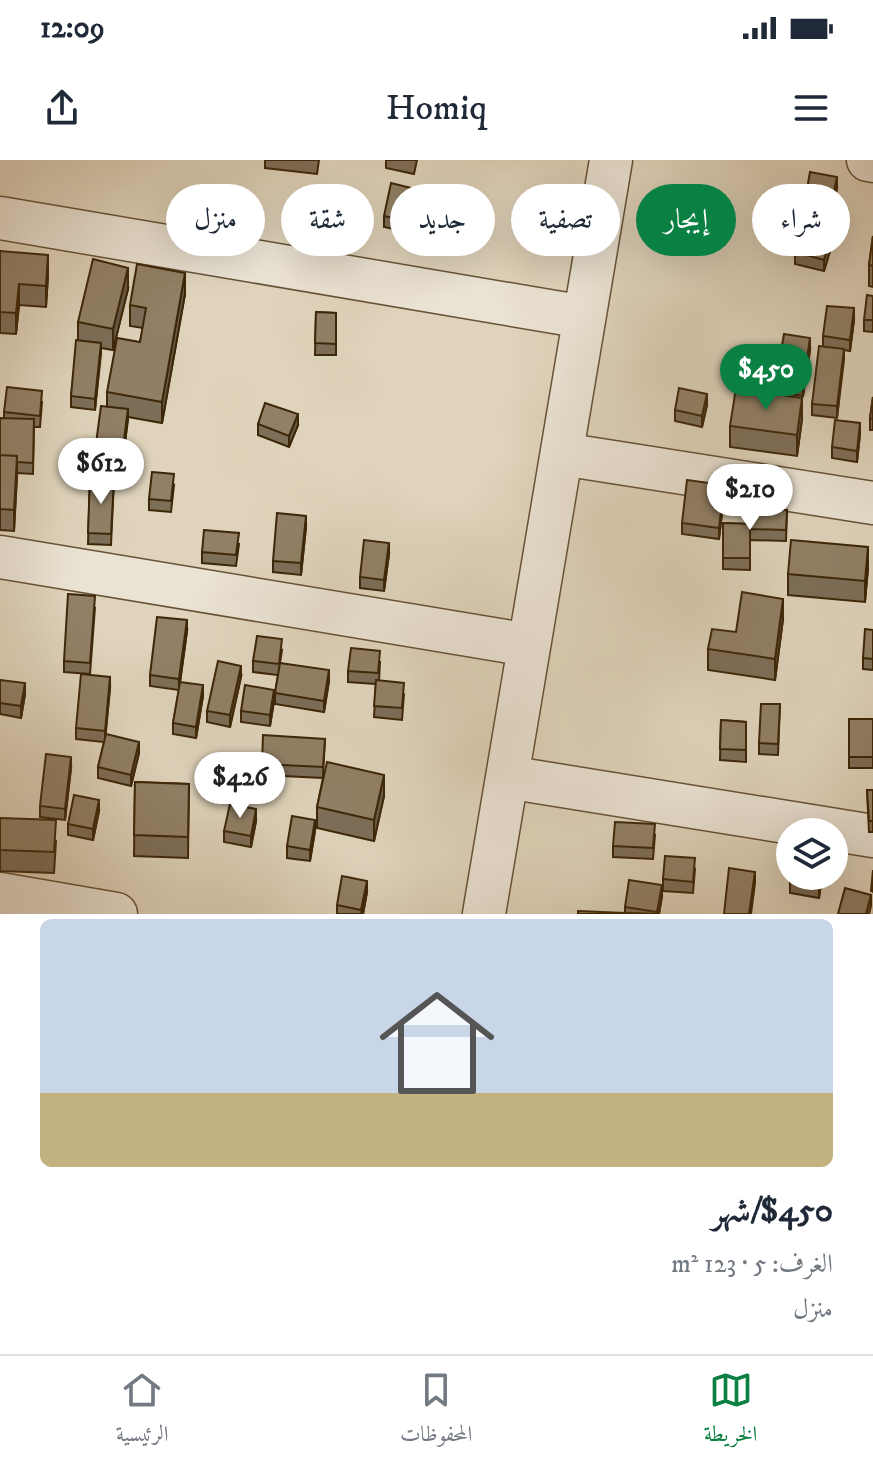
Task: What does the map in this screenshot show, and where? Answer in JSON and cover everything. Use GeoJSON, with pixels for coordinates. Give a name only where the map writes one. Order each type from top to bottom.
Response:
{"type":"FeatureCollection","features":[{"type":"Feature","properties":{"kind":"street"},"geometry":{"type":"LineString","coordinates":[[484,914],[611,160]]}},
{"type":"Feature","properties":{"kind":"street"},"geometry":{"type":"LineString","coordinates":[[0,218],[584,317]]}},
{"type":"Feature","properties":{"kind":"street"},"geometry":{"type":"LineString","coordinates":[[562,454],[873,503]]}},
{"type":"Feature","properties":{"kind":"street"},"geometry":{"type":"LineString","coordinates":[[0,557],[529,645]]}},
{"type":"Feature","properties":{"kind":"street"},"geometry":{"type":"LineString","coordinates":[[507,777],[873,836]]}},
{"type":"Feature","properties":{"kind":"street"},"geometry":{"type":"LineString","coordinates":[[0,894],[116,914]]}},
{"type":"Feature","properties":{"kind":"building"},"geometry":{"type":"Polygon","coordinates":[[[810,172],[837,177],[836,184],[808,184],[810,172]]]}},
{"type":"Feature","properties":{"kind":"building"},"geometry":{"type":"Polygon","coordinates":[[[390,188],[390,217],[384,216],[390,188]]]}},
{"type":"Feature","properties":{"kind":"building"},"geometry":{"type":"Polygon","coordinates":[[[873,236],[873,266],[869,265],[873,236]]]}},
{"type":"Feature","properties":{"kind":"building"},"geometry":{"type":"Polygon","coordinates":[[[0,251],[48,255],[46,286],[19,284],[16,313],[0,312],[0,251]]]}},
{"type":"Feature","properties":{"kind":"building"},"geometry":{"type":"Polygon","coordinates":[[[93,259],[128,268],[113,329],[78,322],[93,259]]]}},
{"type":"Feature","properties":{"kind":"building"},"geometry":{"type":"Polygon","coordinates":[[[137,264],[185,273],[162,402],[107,392],[117,338],[140,342],[146,308],[130,305],[137,264]]]}},
{"type":"Feature","properties":{"kind":"building"},"geometry":{"type":"Polygon","coordinates":[[[867,295],[873,296],[873,320],[864,320],[867,295]]]}},
{"type":"Feature","properties":{"kind":"building"},"geometry":{"type":"Polygon","coordinates":[[[827,306],[854,308],[850,340],[823,336],[827,306]]]}},
{"type":"Feature","properties":{"kind":"building"},"geometry":{"type":"Polygon","coordinates":[[[316,312],[336,313],[336,344],[315,343],[316,312]]]}},
{"type":"Feature","properties":{"kind":"building"},"geometry":{"type":"Polygon","coordinates":[[[784,334],[810,338],[803,385],[776,381],[784,334]]]}},
{"type":"Feature","properties":{"kind":"building"},"geometry":{"type":"Polygon","coordinates":[[[76,340],[101,343],[95,399],[71,396],[76,340]]]}},
{"type":"Feature","properties":{"kind":"building"},"geometry":{"type":"Polygon","coordinates":[[[819,346],[844,349],[837,406],[812,404],[819,346]]]}},
{"type":"Feature","properties":{"kind":"building"},"geometry":{"type":"Polygon","coordinates":[[[7,387],[42,391],[40,416],[4,412],[7,387]]]}},
{"type":"Feature","properties":{"kind":"building"},"geometry":{"type":"Polygon","coordinates":[[[679,388],[707,394],[702,416],[675,410],[679,388]]]}},
{"type":"Feature","properties":{"kind":"building"},"geometry":{"type":"Polygon","coordinates":[[[736,388],[802,398],[797,435],[730,426],[736,388]]]}},
{"type":"Feature","properties":{"kind":"building"},"geometry":{"type":"Polygon","coordinates":[[[265,403],[298,414],[289,436],[258,424],[265,403]]]}},
{"type":"Feature","properties":{"kind":"building"},"geometry":{"type":"Polygon","coordinates":[[[101,406],[128,409],[122,455],[95,451],[101,406]]]}},
{"type":"Feature","properties":{"kind":"building"},"geometry":{"type":"Polygon","coordinates":[[[0,418],[34,419],[33,463],[17,462],[17,456],[0,455],[0,418]]]}},
{"type":"Feature","properties":{"kind":"building"},"geometry":{"type":"Polygon","coordinates":[[[835,420],[860,423],[857,451],[832,447],[835,420]]]}},
{"type":"Feature","properties":{"kind":"building"},"geometry":{"type":"Polygon","coordinates":[[[0,455],[17,456],[14,510],[0,509],[0,455]]]}},
{"type":"Feature","properties":{"kind":"building"},"geometry":{"type":"Polygon","coordinates":[[[152,472],[174,474],[171,501],[149,499],[152,472]]]}},
{"type":"Feature","properties":{"kind":"building"},"geometry":{"type":"Polygon","coordinates":[[[90,477],[114,479],[111,534],[88,533],[90,477]]]}},
{"type":"Feature","properties":{"kind":"building"},"geometry":{"type":"Polygon","coordinates":[[[687,480],[724,485],[719,528],[682,523],[687,480]]]}},
{"type":"Feature","properties":{"kind":"building"},"geometry":{"type":"Polygon","coordinates":[[[753,509],[787,510],[786,530],[750,529],[750,558],[723,558],[723,523],[752,524],[753,509]]]}},
{"type":"Feature","properties":{"kind":"building"},"geometry":{"type":"Polygon","coordinates":[[[277,513],[306,516],[301,563],[273,561],[277,513]]]}},
{"type":"Feature","properties":{"kind":"building"},"geometry":{"type":"Polygon","coordinates":[[[204,530],[239,533],[236,555],[202,552],[204,530]]]}},
{"type":"Feature","properties":{"kind":"building"},"geometry":{"type":"Polygon","coordinates":[[[364,540],[389,543],[384,580],[360,577],[364,540]]]}},
{"type":"Feature","properties":{"kind":"building"},"geometry":{"type":"Polygon","coordinates":[[[791,540],[868,547],[865,581],[788,574],[791,540]]]}},
{"type":"Feature","properties":{"kind":"building"},"geometry":{"type":"Polygon","coordinates":[[[742,592],[783,599],[775,659],[708,649],[712,629],[736,632],[742,592]]]}},
{"type":"Feature","properties":{"kind":"building"},"geometry":{"type":"Polygon","coordinates":[[[68,594],[95,596],[90,663],[64,661],[68,594]]]}},
{"type":"Feature","properties":{"kind":"building"},"geometry":{"type":"Polygon","coordinates":[[[157,617],[187,620],[179,679],[150,675],[157,617]]]}},
{"type":"Feature","properties":{"kind":"building"},"geometry":{"type":"Polygon","coordinates":[[[865,629],[873,630],[873,659],[863,658],[865,629]]]}},
{"type":"Feature","properties":{"kind":"building"},"geometry":{"type":"Polygon","coordinates":[[[257,636],[282,639],[279,664],[253,661],[257,636]]]}},
{"type":"Feature","properties":{"kind":"building"},"geometry":{"type":"Polygon","coordinates":[[[351,648],[380,651],[378,673],[348,671],[351,648]]]}},
{"type":"Feature","properties":{"kind":"building"},"geometry":{"type":"Polygon","coordinates":[[[218,661],[241,666],[230,715],[207,711],[218,661]]]}},
{"type":"Feature","properties":{"kind":"building"},"geometry":{"type":"Polygon","coordinates":[[[280,663],[329,670],[324,701],[275,693],[280,663]]]}},
{"type":"Feature","properties":{"kind":"building"},"geometry":{"type":"Polygon","coordinates":[[[81,674],[110,677],[105,731],[76,728],[81,674]]]}},
{"type":"Feature","properties":{"kind":"building"},"geometry":{"type":"Polygon","coordinates":[[[0,680],[25,683],[21,706],[0,703],[0,680]]]}},
{"type":"Feature","properties":{"kind":"building"},"geometry":{"type":"Polygon","coordinates":[[[376,680],[404,683],[402,708],[374,706],[376,680]]]}},
{"type":"Feature","properties":{"kind":"building"},"geometry":{"type":"Polygon","coordinates":[[[180,682],[203,685],[196,727],[173,723],[180,682]]]}},
{"type":"Feature","properties":{"kind":"building"},"geometry":{"type":"Polygon","coordinates":[[[245,685],[274,690],[270,715],[241,711],[245,685]]]}},
{"type":"Feature","properties":{"kind":"building"},"geometry":{"type":"Polygon","coordinates":[[[761,704],[780,704],[778,744],[759,743],[761,704]]]}},
{"type":"Feature","properties":{"kind":"building"},"geometry":{"type":"Polygon","coordinates":[[[849,719],[873,719],[873,757],[849,757],[849,719]]]}},
{"type":"Feature","properties":{"kind":"building"},"geometry":{"type":"Polygon","coordinates":[[[721,720],[746,722],[746,750],[720,749],[721,720]]]}},
{"type":"Feature","properties":{"kind":"building"},"geometry":{"type":"Polygon","coordinates":[[[106,734],[139,742],[131,775],[98,767],[106,734]]]}},
{"type":"Feature","properties":{"kind":"building"},"geometry":{"type":"Polygon","coordinates":[[[263,735],[325,739],[323,767],[262,764],[263,735]]]}},
{"type":"Feature","properties":{"kind":"building"},"geometry":{"type":"Polygon","coordinates":[[[46,754],[71,757],[65,809],[40,806],[46,754]]]}},
{"type":"Feature","properties":{"kind":"building"},"geometry":{"type":"Polygon","coordinates":[[[327,762],[384,775],[374,820],[317,807],[327,762]]]}},
{"type":"Feature","properties":{"kind":"building"},"geometry":{"type":"Polygon","coordinates":[[[135,782],[189,784],[188,837],[134,835],[135,782]]]}},
{"type":"Feature","properties":{"kind":"building"},"geometry":{"type":"Polygon","coordinates":[[[867,790],[873,790],[873,821],[869,821],[867,790]]]}},
{"type":"Feature","properties":{"kind":"building"},"geometry":{"type":"Polygon","coordinates":[[[74,795],[99,800],[93,829],[68,824],[74,795]]]}},
{"type":"Feature","properties":{"kind":"building"},"geometry":{"type":"Polygon","coordinates":[[[230,804],[256,809],[251,836],[224,831],[230,804]]]}},
{"type":"Feature","properties":{"kind":"building"},"geometry":{"type":"Polygon","coordinates":[[[292,816],[315,820],[310,850],[287,846],[292,816]]]}},
{"type":"Feature","properties":{"kind":"building"},"geometry":{"type":"Polygon","coordinates":[[[0,818],[56,820],[54,852],[0,850],[0,818]]]}},
{"type":"Feature","properties":{"kind":"building"},"geometry":{"type":"Polygon","coordinates":[[[615,822],[655,824],[653,848],[613,846],[615,822]]]}},
{"type":"Feature","properties":{"kind":"building"},"geometry":{"type":"Polygon","coordinates":[[[665,856],[695,858],[693,882],[663,879],[665,856]]]}},
{"type":"Feature","properties":{"kind":"building"},"geometry":{"type":"Polygon","coordinates":[[[729,868],[755,872],[749,914],[724,914],[729,868]]]}},
{"type":"Feature","properties":{"kind":"building"},"geometry":{"type":"Polygon","coordinates":[[[342,876],[367,881],[361,910],[337,905],[342,876]]]}},
{"type":"Feature","properties":{"kind":"building"},"geometry":{"type":"Polygon","coordinates":[[[629,880],[662,885],[657,912],[625,907],[629,880]]]}},
{"type":"Feature","properties":{"kind":"building"},"geometry":{"type":"Polygon","coordinates":[[[844,890],[871,895],[866,914],[838,914],[844,890]]]}},
{"type":"Feature","properties":{"kind":"building"},"geometry":{"type":"Polygon","coordinates":[[[578,911],[649,914],[578,914],[578,911]]]}}]}
